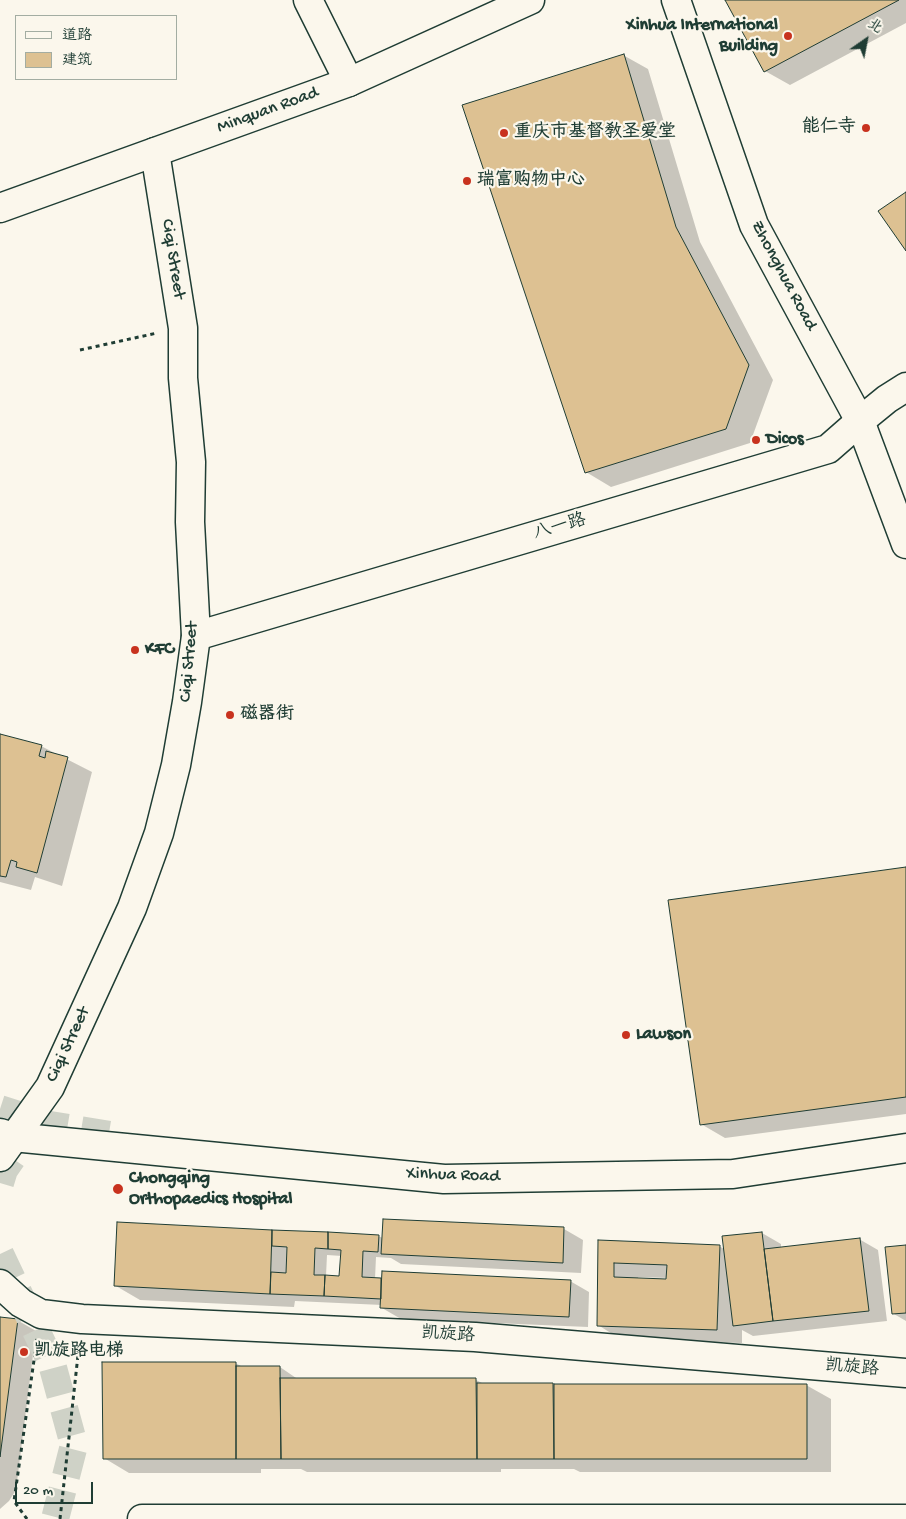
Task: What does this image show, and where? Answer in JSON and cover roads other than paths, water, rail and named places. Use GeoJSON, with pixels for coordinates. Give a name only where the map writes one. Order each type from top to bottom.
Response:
{"type":"FeatureCollection","features":[{"type":"Feature","properties":{"kind":"street"},"geometry":{"type":"LineString","coordinates":[[308,0],[349,82]]}},
{"type":"Feature","properties":{"kind":"street","name":"Minquan Road"},"geometry":{"type":"LineString","coordinates":[[0,208],[349,82],[530,0]]}},
{"type":"Feature","properties":{"kind":"street","name":"Zhonghua Road"},"geometry":{"type":"LineString","coordinates":[[676,0],[754,225],[860,421],[906,544]]}},
{"type":"Feature","properties":{"kind":"street","name":"Ciqi Street"},"geometry":{"type":"LineString","coordinates":[[4,1142],[50,1087],[138,889],[159,833],[176,765],[196,636],[190,522],[190,462],[183,378],[183,328],[155,152]]}},
{"type":"Feature","properties":{"kind":"street","name":"八一路"},"geometry":{"type":"LineString","coordinates":[[196,636],[828,449],[887,399],[906,386]]}},
{"type":"Feature","properties":{"kind":"street","name":"Xinhua Road"},"geometry":{"type":"LineString","coordinates":[[4,1142],[444,1179],[733,1174],[906,1148]]}},
{"type":"Feature","properties":{"kind":"street","name":"凯旋路"},"geometry":{"type":"LineString","coordinates":[[0,1284],[21,1304],[41,1314],[82,1319],[475,1337],[906,1373]]}},
{"type":"Feature","properties":{"kind":"street"},"geometry":{"type":"LineString","coordinates":[[142,1519],[906,1519]]}},
{"type":"Feature","properties":{"kind":"tunnel"},"geometry":{"type":"LineString","coordinates":[[0,1109],[50,1125],[115,1136]]}},
{"type":"Feature","properties":{"kind":"tunnel"},"geometry":{"type":"LineString","coordinates":[[0,1183],[4,1170],[25,1139]]}},
{"type":"Feature","properties":{"kind":"tunnel"},"geometry":{"type":"LineString","coordinates":[[0,1254],[52,1364],[74,1445],[55,1519]]}},
{"type":"Feature","properties":{"kind":"place","name":"Xinhua International Building"},"geometry":{"type":"Point","coordinates":[788,36]}},
{"type":"Feature","properties":{"kind":"place","name":"能仁寺"},"geometry":{"type":"Point","coordinates":[866,128]}},
{"type":"Feature","properties":{"kind":"place","name":"重庆市基督教圣爱堂"},"geometry":{"type":"Point","coordinates":[504,133]}},
{"type":"Feature","properties":{"kind":"place","name":"瑞富购物中心"},"geometry":{"type":"Point","coordinates":[467,181]}},
{"type":"Feature","properties":{"kind":"place","name":"Dicos"},"geometry":{"type":"Point","coordinates":[756,440]}},
{"type":"Feature","properties":{"kind":"place","name":"KFC"},"geometry":{"type":"Point","coordinates":[135,650]}},
{"type":"Feature","properties":{"kind":"place","name":"磁器街"},"geometry":{"type":"Point","coordinates":[230,715]}},
{"type":"Feature","properties":{"kind":"place","name":"Lawson"},"geometry":{"type":"Point","coordinates":[626,1035]}},
{"type":"Feature","properties":{"kind":"place","name":"Chongqing Orthopaedics Hospital"},"geometry":{"type":"Point","coordinates":[118,1189]}},
{"type":"Feature","properties":{"kind":"place","name":"凯旋路电梯"},"geometry":{"type":"Point","coordinates":[24,1352]}}]}
